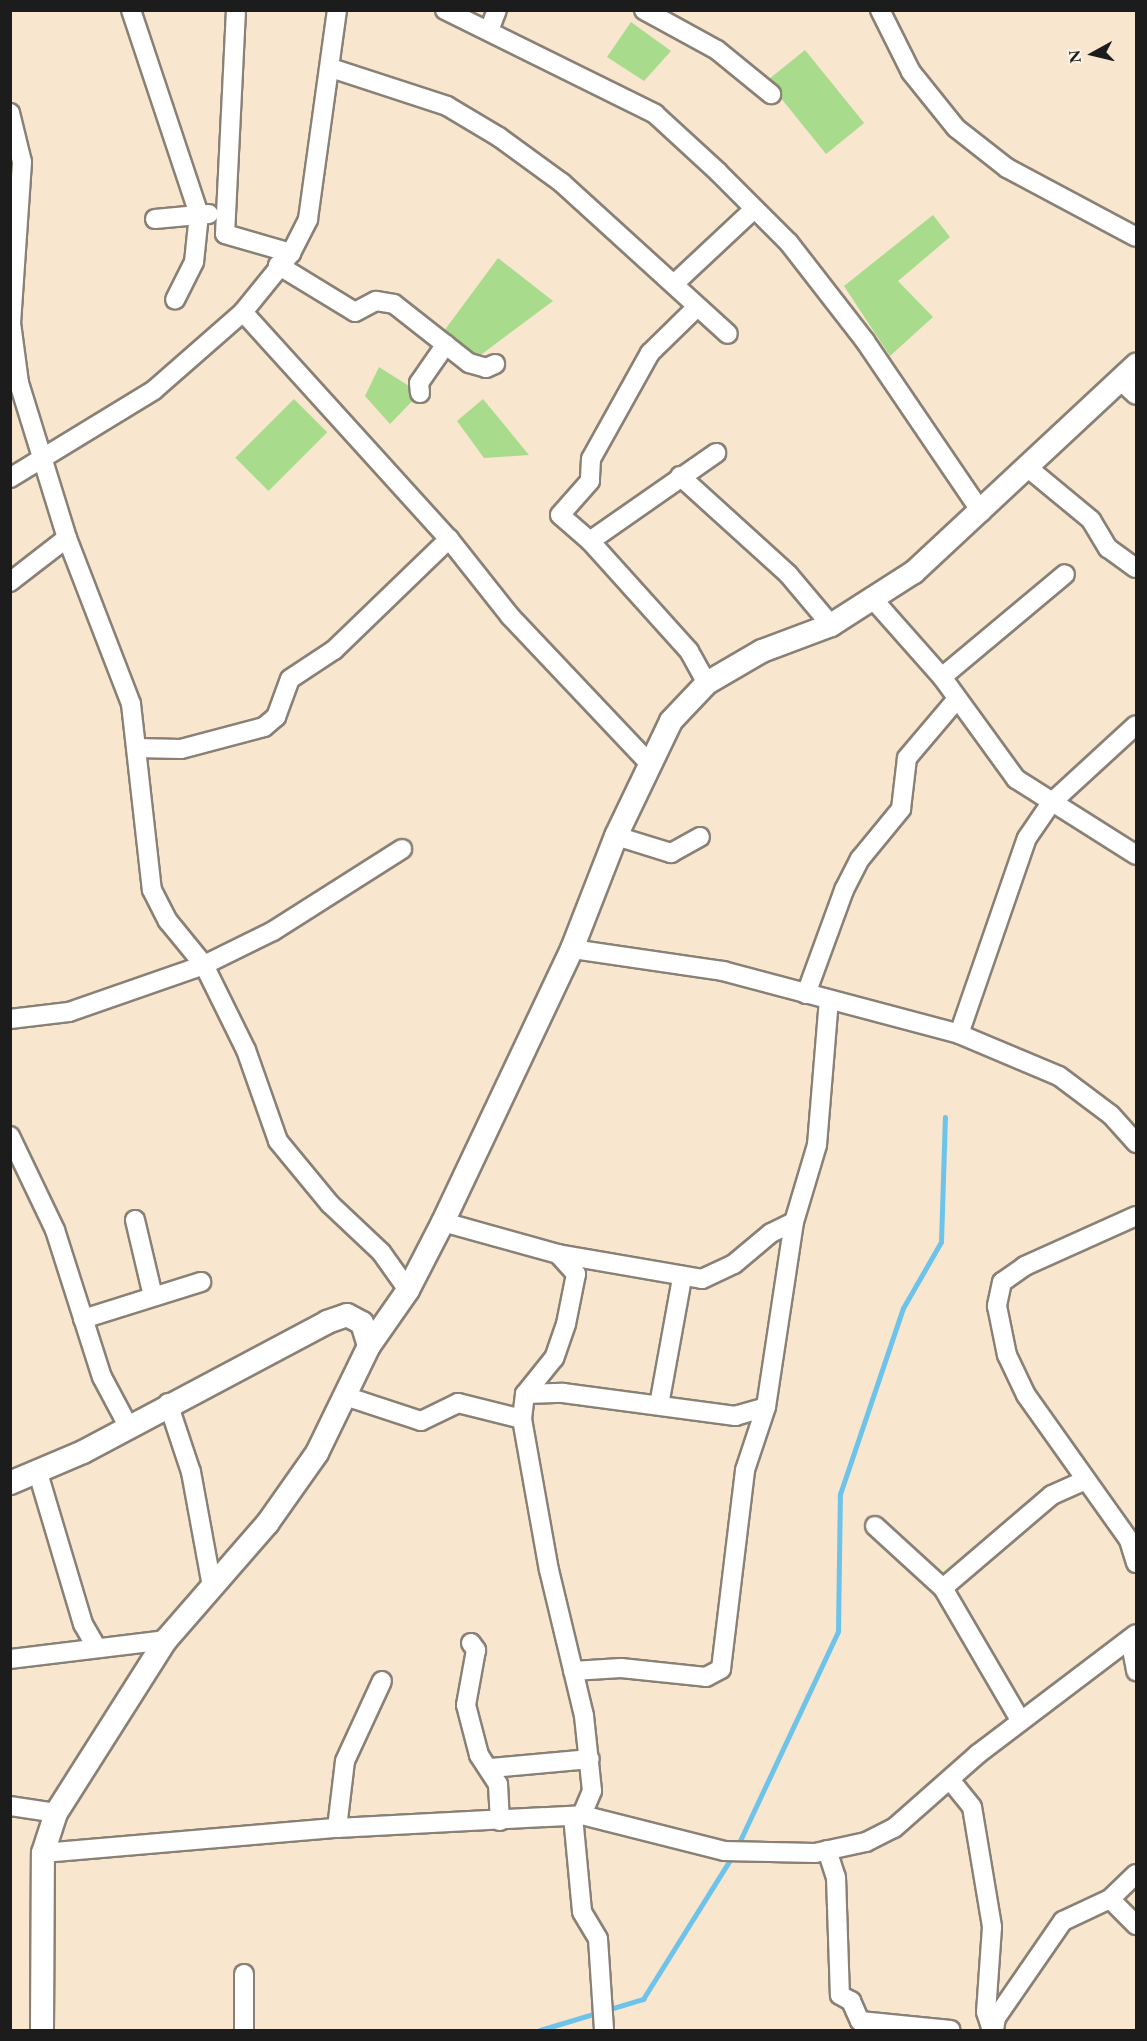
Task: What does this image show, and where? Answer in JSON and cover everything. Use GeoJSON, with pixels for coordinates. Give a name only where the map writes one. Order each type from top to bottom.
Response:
{"type":"FeatureCollection","features":[{"type":"Feature","properties":{"kind":"street"},"geometry":{"type":"LineString","coordinates":[[131,10],[199,214],[194,262],[175,300]]}},
{"type":"Feature","properties":{"kind":"street"},"geometry":{"type":"LineString","coordinates":[[236,10],[223,214],[225,234],[236,242],[285,259],[355,312],[376,301],[394,304],[469,363],[486,368],[495,364]]}},
{"type":"Feature","properties":{"kind":"street"},"geometry":{"type":"LineString","coordinates":[[10,478],[154,390],[243,312],[285,259],[308,219],[323,86],[331,68],[337,10]]}},
{"type":"Feature","properties":{"kind":"street"},"geometry":{"type":"LineString","coordinates":[[445,10],[490,28],[655,114],[789,243],[865,341],[981,512]]}},
{"type":"Feature","properties":{"kind":"street"},"geometry":{"type":"LineString","coordinates":[[490,28],[497,10]]}},
{"type":"Feature","properties":{"kind":"street"},"geometry":{"type":"LineString","coordinates":[[644,10],[717,50],[771,94]]}},
{"type":"Feature","properties":{"kind":"street"},"geometry":{"type":"LineString","coordinates":[[882,12],[911,72],[956,128],[1007,168],[1137,237]]}},
{"type":"Feature","properties":{"kind":"street"},"geometry":{"type":"LineString","coordinates":[[331,68],[447,106],[499,137],[562,183],[675,283],[697,307],[728,334]]}},
{"type":"Feature","properties":{"kind":"street"},"geometry":{"type":"LineString","coordinates":[[10,113],[22,162],[13,241],[12,340],[40,461],[131,704],[138,748],[152,890],[168,921],[204,965],[246,1050],[278,1141],[330,1204],[381,1252],[408,1290]]}},
{"type":"Feature","properties":{"kind":"street"},"geometry":{"type":"LineString","coordinates":[[675,283],[754,209]]}},
{"type":"Feature","properties":{"kind":"street"},"geometry":{"type":"LineString","coordinates":[[155,219],[223,214]]}},
{"type":"Feature","properties":{"kind":"street"},"geometry":{"type":"LineString","coordinates":[[697,307],[650,353],[591,459],[590,482],[560,511],[565,525],[590,541],[689,651],[707,683]]}},
{"type":"Feature","properties":{"kind":"street"},"geometry":{"type":"LineString","coordinates":[[243,312],[449,539],[510,616],[650,764]]}},
{"type":"Feature","properties":{"kind":"street"},"geometry":{"type":"LineString","coordinates":[[420,393],[419,383],[446,344]]}},
{"type":"Feature","properties":{"kind":"street"},"geometry":{"type":"LineString","coordinates":[[42,2031],[43,1853],[56,1813],[166,1640],[267,1524],[317,1453],[369,1346],[408,1290],[443,1222],[572,949],[616,836],[671,721],[707,683],[762,651],[831,625],[914,572],[981,512],[1119,379],[1137,365]]}},
{"type":"Feature","properties":{"kind":"street"},"geometry":{"type":"LineString","coordinates":[[1119,379],[1137,395]]}},
{"type":"Feature","properties":{"kind":"street"},"geometry":{"type":"LineString","coordinates":[[590,541],[716,453]]}},
{"type":"Feature","properties":{"kind":"street"},"geometry":{"type":"LineString","coordinates":[[1027,467],[1091,520],[1108,548],[1137,568]]}},
{"type":"Feature","properties":{"kind":"street"},"geometry":{"type":"LineString","coordinates":[[680,476],[788,574],[831,625]]}},
{"type":"Feature","properties":{"kind":"street"},"geometry":{"type":"LineString","coordinates":[[10,582],[67,538]]}},
{"type":"Feature","properties":{"kind":"street"},"geometry":{"type":"LineString","coordinates":[[138,748],[181,749],[264,727],[276,717],[290,679],[334,650],[449,539]]}},
{"type":"Feature","properties":{"kind":"street"},"geometry":{"type":"LineString","coordinates":[[942,677],[1065,574]]}},
{"type":"Feature","properties":{"kind":"street"},"geometry":{"type":"LineString","coordinates":[[872,598],[942,677],[1001,763],[1051,803],[1137,855]]}},
{"type":"Feature","properties":{"kind":"street"},"geometry":{"type":"LineString","coordinates":[[806,994],[844,890],[860,859],[901,809],[907,758],[957,699]]}},
{"type":"Feature","properties":{"kind":"street"},"geometry":{"type":"LineString","coordinates":[[959,1034],[1027,838],[1051,803],[1137,725]]}},
{"type":"Feature","properties":{"kind":"street"},"geometry":{"type":"LineString","coordinates":[[616,836],[671,853],[700,837]]}},
{"type":"Feature","properties":{"kind":"street"},"geometry":{"type":"LineString","coordinates":[[10,1019],[69,1012],[204,965],[273,931],[402,849]]}},
{"type":"Feature","properties":{"kind":"street"},"geometry":{"type":"LineString","coordinates":[[572,949],[723,971],[959,1034],[1059,1076],[1111,1114],[1137,1143]]}},
{"type":"Feature","properties":{"kind":"street"},"geometry":{"type":"LineString","coordinates":[[573,1671],[621,1668],[706,1677],[721,1669],[745,1470],[766,1407],[794,1222],[817,1145],[829,1000]]}},
{"type":"Feature","properties":{"kind":"street"},"geometry":{"type":"LineString","coordinates":[[10,1136],[55,1230],[102,1377],[128,1426]]}},
{"type":"Feature","properties":{"kind":"street"},"geometry":{"type":"LineString","coordinates":[[1137,1216],[1025,1266],[998,1290],[1008,1355],[1026,1395],[1084,1481],[1129,1539],[1137,1563]]}},
{"type":"Feature","properties":{"kind":"street"},"geometry":{"type":"LineString","coordinates":[[135,1220],[153,1296]]}},
{"type":"Feature","properties":{"kind":"street"},"geometry":{"type":"LineString","coordinates":[[443,1222],[558,1254],[682,1278],[719,1273],[794,1222]]}},
{"type":"Feature","properties":{"kind":"street"},"geometry":{"type":"LineString","coordinates":[[558,1254],[576,1274],[566,1324],[554,1358],[525,1394],[522,1419],[590,1759],[592,1791],[577,1816],[582,1912],[598,1939],[604,2031]]}},
{"type":"Feature","properties":{"kind":"street"},"geometry":{"type":"LineString","coordinates":[[659,1405],[682,1278]]}},
{"type":"Feature","properties":{"kind":"street"},"geometry":{"type":"LineString","coordinates":[[82,1319],[201,1282]]}},
{"type":"Feature","properties":{"kind":"street"},"geometry":{"type":"LineString","coordinates":[[10,1483],[38,1473],[128,1426],[168,1402],[347,1315],[362,1323],[369,1346]]}},
{"type":"Feature","properties":{"kind":"street"},"geometry":{"type":"LineString","coordinates":[[525,1394],[659,1405],[735,1416],[766,1407]]}},
{"type":"Feature","properties":{"kind":"street"},"geometry":{"type":"LineString","coordinates":[[345,1396],[421,1421],[458,1403],[522,1419]]}},
{"type":"Feature","properties":{"kind":"street"},"geometry":{"type":"LineString","coordinates":[[168,1402],[191,1472],[212,1586]]}},
{"type":"Feature","properties":{"kind":"street"},"geometry":{"type":"LineString","coordinates":[[38,1473],[83,1624],[95,1645]]}},
{"type":"Feature","properties":{"kind":"street"},"geometry":{"type":"LineString","coordinates":[[943,1588],[1052,1495],[1084,1481]]}},
{"type":"Feature","properties":{"kind":"street"},"geometry":{"type":"LineString","coordinates":[[875,1526],[943,1588],[1020,1720]]}},
{"type":"Feature","properties":{"kind":"street"},"geometry":{"type":"LineString","coordinates":[[43,1853],[337,1828],[577,1816],[724,1851],[770,1855],[827,1850],[894,1828],[1020,1720],[1133,1637],[1137,1671]]}},
{"type":"Feature","properties":{"kind":"street"},"geometry":{"type":"LineString","coordinates":[[10,1659],[95,1645],[166,1640]]}},
{"type":"Feature","properties":{"kind":"street"},"geometry":{"type":"LineString","coordinates":[[471,1643],[476,1650],[466,1705],[479,1755],[492,1768],[500,1821]]}},
{"type":"Feature","properties":{"kind":"street"},"geometry":{"type":"LineString","coordinates":[[337,1828],[345,1761],[382,1681]]}},
{"type":"Feature","properties":{"kind":"street"},"geometry":{"type":"LineString","coordinates":[[492,1768],[590,1759]]}},
{"type":"Feature","properties":{"kind":"street"},"geometry":{"type":"LineString","coordinates":[[951,1781],[972,1807],[992,1927],[986,2012],[993,2031]]}},
{"type":"Feature","properties":{"kind":"street"},"geometry":{"type":"LineString","coordinates":[[10,1806],[56,1813]]}},
{"type":"Feature","properties":{"kind":"street"},"geometry":{"type":"LineString","coordinates":[[827,1850],[836,1877],[840,1995],[851,2001],[860,2021],[951,2031]]}},
{"type":"Feature","properties":{"kind":"street"},"geometry":{"type":"LineString","coordinates":[[993,2031],[996,2018],[1063,1921],[1110,1899],[1137,1874]]}},
{"type":"Feature","properties":{"kind":"street"},"geometry":{"type":"LineString","coordinates":[[1110,1899],[1137,1926]]}},
{"type":"Feature","properties":{"kind":"street"},"geometry":{"type":"LineString","coordinates":[[244,1974],[244,2031]]}},
{"type":"Feature","properties":{"kind":"street"},"geometry":{"type":"LineString","coordinates":[[850,2031],[851,2001]]}},
{"type":"Feature","properties":{"kind":"green space"},"geometry":{"type":"Polygon","coordinates":[[[631,22],[671,51],[644,81],[607,57],[631,22]]]}},
{"type":"Feature","properties":{"kind":"green space"},"geometry":{"type":"Polygon","coordinates":[[[805,50],[864,123],[826,154],[767,81],[805,50]]]}},
{"type":"Feature","properties":{"kind":"green space"},"geometry":{"type":"Polygon","coordinates":[[[933,215],[950,237],[898,281],[933,317],[890,356],[844,286],[933,215]]]}},
{"type":"Feature","properties":{"kind":"green space"},"geometry":{"type":"Polygon","coordinates":[[[498,258],[553,301],[478,357],[444,331],[498,258]]]}},
{"type":"Feature","properties":{"kind":"green space"},"geometry":{"type":"Polygon","coordinates":[[[379,367],[420,393],[390,424],[365,396],[379,367]]]}},
{"type":"Feature","properties":{"kind":"green space"},"geometry":{"type":"Polygon","coordinates":[[[294,399],[327,432],[269,491],[235,458],[294,399]]]}},
{"type":"Feature","properties":{"kind":"green space"},"geometry":{"type":"Polygon","coordinates":[[[483,399],[529,455],[484,458],[457,421],[483,399]]]}},
{"type":"Feature","properties":{"kind":"waterway"},"geometry":{"type":"LineString","coordinates":[[737,1847],[838,1631],[840,1494],[903,1308],[941,1242],[945,1117]]}},
{"type":"Feature","properties":{"kind":"waterway"},"geometry":{"type":"LineString","coordinates":[[540,2030],[643,1999],[733,1855]]}}]}
